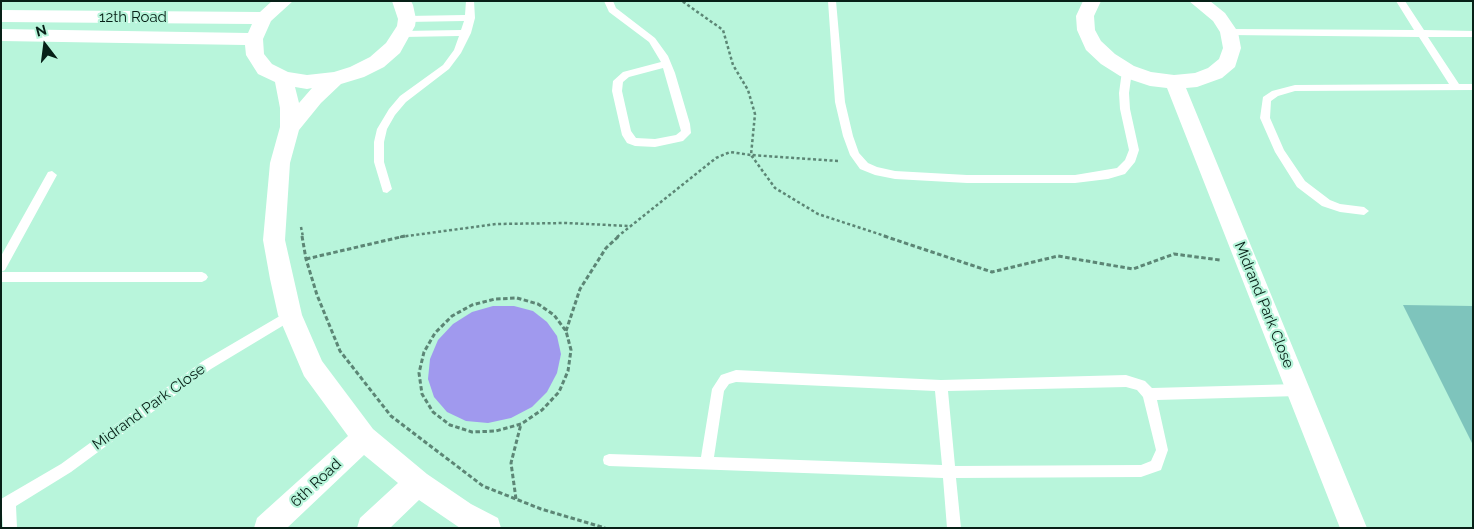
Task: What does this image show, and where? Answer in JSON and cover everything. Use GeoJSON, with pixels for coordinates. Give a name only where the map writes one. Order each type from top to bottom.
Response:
{"type":"FeatureCollection","features":[{"type":"Feature","properties":{"kind":"street"},"geometry":{"type":"LineString","coordinates":[[284,1],[264,18],[254,39],[255,55],[266,69],[284,78],[307,82],[334,79],[357,72],[377,62],[393,48],[404,18]]}},
{"type":"Feature","properties":{"kind":"street"},"geometry":{"type":"LineString","coordinates":[[1092,1],[1085,16],[1086,30],[1093,45],[1098,50],[1127,71],[1150,79],[1174,82],[1197,80],[1215,73],[1228,62],[1232,48],[1229,32],[1219,17],[1198,1]]}},
{"type":"Feature","properties":{"kind":"street","name":"12th Road"},"geometry":{"type":"LineString","coordinates":[[1,16],[264,18]]}},
{"type":"Feature","properties":{"kind":"street","name":"12th Road"},"geometry":{"type":"LineString","coordinates":[[1,35],[254,39]]}},
{"type":"Feature","properties":{"kind":"street"},"geometry":{"type":"LineString","coordinates":[[284,78],[290,108],[290,127],[280,163],[274,240],[290,315],[313,368],[364,438],[418,483],[461,514],[488,528]]}},
{"type":"Feature","properties":{"kind":"street"},"geometry":{"type":"LineString","coordinates":[[290,127],[314,98],[334,79]]}},
{"type":"Feature","properties":{"kind":"street","name":"Midrand Park Close"},"geometry":{"type":"LineString","coordinates":[[1174,82],[1354,528]]}},
{"type":"Feature","properties":{"kind":"street","name":"6th Road"},"geometry":{"type":"LineString","coordinates":[[267,528],[364,438]]}},
{"type":"Feature","properties":{"kind":"street"},"geometry":{"type":"LineString","coordinates":[[370,528],[418,483]]}},
{"type":"Feature","properties":{"kind":"lane"},"geometry":{"type":"LineString","coordinates":[[387,189],[378,162],[382,129],[392,112],[404,99],[446,67],[458,51],[470,18],[470,1]]}},
{"type":"Feature","properties":{"kind":"lane"},"geometry":{"type":"LineString","coordinates":[[608,1],[612,10],[652,40],[663,56],[666,64],[686,124],[686,133],[671,140],[635,142],[631,140],[626,132],[617,91],[618,82],[626,74],[666,64]]}},
{"type":"Feature","properties":{"kind":"lane"},"geometry":{"type":"LineString","coordinates":[[832,1],[840,102],[848,136],[855,155],[864,166],[875,171],[895,175],[967,179],[1075,179],[1108,175],[1121,171],[1130,162],[1134,150],[1124,93],[1127,71]]}},
{"type":"Feature","properties":{"kind":"lane"},"geometry":{"type":"LineString","coordinates":[[1400,1],[1456,87]]}},
{"type":"Feature","properties":{"kind":"lane"},"geometry":{"type":"LineString","coordinates":[[404,18],[470,18]]}},
{"type":"Feature","properties":{"kind":"lane"},"geometry":{"type":"LineString","coordinates":[[404,18],[466,33]]}},
{"type":"Feature","properties":{"kind":"lane"},"geometry":{"type":"LineString","coordinates":[[1229,32],[1473,34]]}},
{"type":"Feature","properties":{"kind":"lane"},"geometry":{"type":"LineString","coordinates":[[1364,211],[1326,204],[1301,184],[1280,152],[1265,118],[1266,100],[1275,93],[1295,88],[1473,87]]}},
{"type":"Feature","properties":{"kind":"lane"},"geometry":{"type":"LineString","coordinates":[[1,267],[52,175]]}},
{"type":"Feature","properties":{"kind":"lane"},"geometry":{"type":"LineString","coordinates":[[1,277],[202,277]]}},
{"type":"Feature","properties":{"kind":"lane","name":"Midrand Park Close"},"geometry":{"type":"LineString","coordinates":[[10,528],[5,505],[66,468],[207,365],[290,315]]}},
{"type":"Feature","properties":{"kind":"lane"},"geometry":{"type":"LineString","coordinates":[[609,460],[948,472],[1141,471],[1156,466],[1162,450],[1149,394],[1141,385],[1126,381],[940,386],[736,376],[725,379],[718,389],[707,463]]}},
{"type":"Feature","properties":{"kind":"lane"},"geometry":{"type":"LineString","coordinates":[[940,386],[954,528]]}},
{"type":"Feature","properties":{"kind":"lane"},"geometry":{"type":"LineString","coordinates":[[1149,394],[1298,390]]}},
{"type":"Feature","properties":{"kind":"path"},"geometry":{"type":"LineString","coordinates":[[682,1],[723,30],[733,65],[748,90],[755,114],[751,155],[775,188],[818,214],[992,272],[1058,256],[1134,269],[1174,254],[1220,260],[1225,268]]}},
{"type":"Feature","properties":{"kind":"path"},"geometry":{"type":"LineString","coordinates":[[566,331],[580,289],[606,248],[629,226],[716,158],[730,152],[861,162]]}},
{"type":"Feature","properties":{"kind":"path"},"geometry":{"type":"LineString","coordinates":[[300,220],[306,259],[317,295],[340,352],[391,416],[483,486],[541,509],[605,528]]}},
{"type":"Feature","properties":{"kind":"path"},"geometry":{"type":"LineString","coordinates":[[306,259],[405,236],[496,224],[566,223],[629,226]]}},
{"type":"Feature","properties":{"kind":"path"},"geometry":{"type":"LineString","coordinates":[[517,298],[538,304],[554,315],[566,331],[570,350],[568,371],[559,392],[542,410],[521,424],[496,431],[472,432],[450,425],[432,412],[422,394],[419,373],[424,352],[435,333],[452,316],[472,305],[495,299],[517,298]]}},
{"type":"Feature","properties":{"kind":"path"},"geometry":{"type":"LineString","coordinates":[[516,499],[511,463],[521,424]]}},
{"type":"Feature","properties":{"kind":"shaded area"},"geometry":{"type":"Polygon","coordinates":[[[493,306],[514,306],[533,311],[547,322],[557,336],[561,354],[557,373],[547,392],[532,407],[511,418],[488,423],[466,421],[447,412],[434,397],[428,379],[430,359],[438,340],[453,324],[472,312],[493,306]]]}},
{"type":"Feature","properties":{"kind":"building"},"geometry":{"type":"Polygon","coordinates":[[[1403,305],[1473,306],[1473,445],[1403,305]]]}}]}
